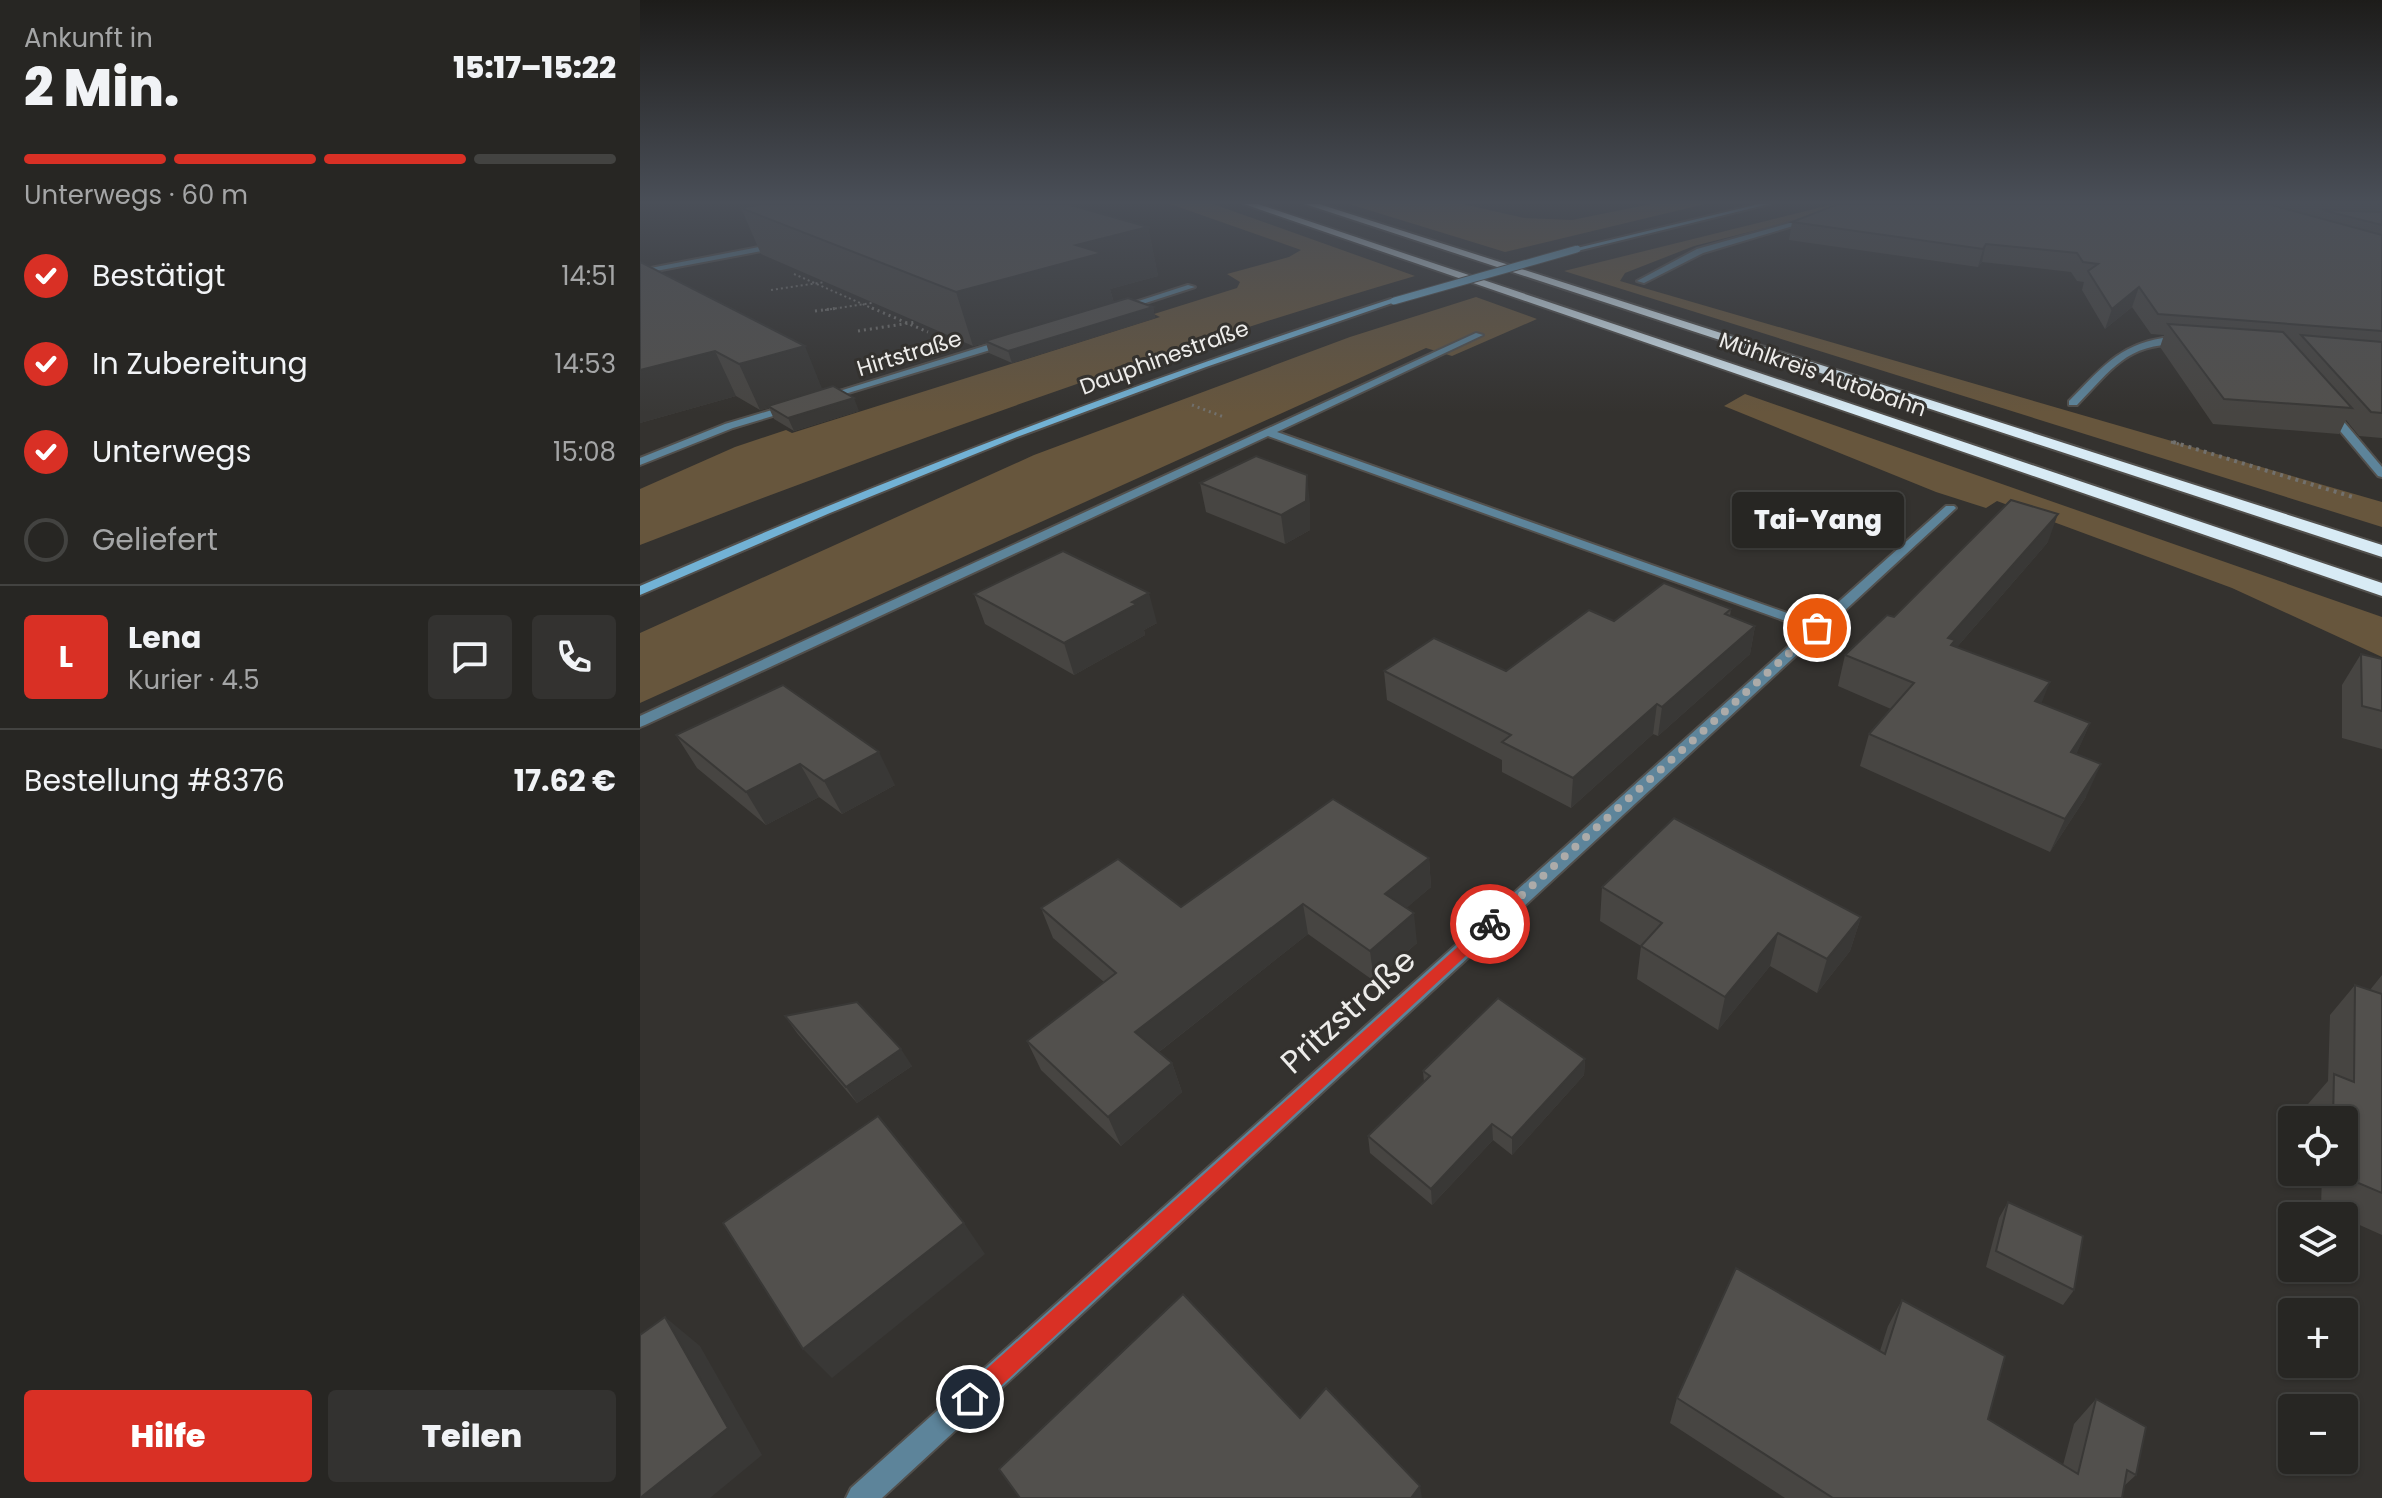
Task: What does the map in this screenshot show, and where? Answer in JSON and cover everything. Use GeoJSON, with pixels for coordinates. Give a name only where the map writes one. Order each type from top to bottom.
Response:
{"type":"FeatureCollection","features":[{"type":"Feature","properties":{"kind":"highway","name":"Mühlkreis Autobahn"},"geometry":{"type":"LineString","coordinates":[[1454,274],[2382,590]]}},
{"type":"Feature","properties":{"kind":"highway","name":"Mühlkreis Autobahn"},"geometry":{"type":"LineString","coordinates":[[1526,274],[2382,551]]}},
{"type":"Feature","properties":{"kind":"main road","name":"Dauphinestraße"},"geometry":{"type":"LineString","coordinates":[[640,591],[889,482],[1025,428],[1261,344],[1489,274]]}},
{"type":"Feature","properties":{"kind":"street"},"geometry":{"type":"LineString","coordinates":[[1641,281],[1655,274]]}},
{"type":"Feature","properties":{"kind":"street"},"geometry":{"type":"LineString","coordinates":[[1108,312],[1191,287]]}},
{"type":"Feature","properties":{"kind":"street"},"geometry":{"type":"LineString","coordinates":[[640,722],[1479,335]]}},
{"type":"Feature","properties":{"kind":"street","name":"Hirtstraße"},"geometry":{"type":"LineString","coordinates":[[815,400],[1019,339]]}},
{"type":"Feature","properties":{"kind":"street"},"geometry":{"type":"LineString","coordinates":[[2073,403],[2129,349],[2142,342],[2198,342]]}},
{"type":"Feature","properties":{"kind":"street"},"geometry":{"type":"LineString","coordinates":[[640,462],[729,426],[801,404]]}},
{"type":"Feature","properties":{"kind":"street"},"geometry":{"type":"LineString","coordinates":[[2324,406],[2382,474]]}},
{"type":"Feature","properties":{"kind":"street"},"geometry":{"type":"LineString","coordinates":[[1267,432],[1817,628]]}},
{"type":"Feature","properties":{"kind":"street","name":"Pritzstraße"},"geometry":{"type":"LineString","coordinates":[[861,1498],[1950,508]]}},
{"type":"Feature","properties":{"kind":"path"},"geometry":{"type":"LineString","coordinates":[[795,274],[936,335]]}},
{"type":"Feature","properties":{"kind":"path"},"geometry":{"type":"LineString","coordinates":[[771,290],[825,282]]}},
{"type":"Feature","properties":{"kind":"path"},"geometry":{"type":"LineString","coordinates":[[815,311],[872,303]]}},
{"type":"Feature","properties":{"kind":"path"},"geometry":{"type":"LineString","coordinates":[[858,331],[916,322]]}},
{"type":"Feature","properties":{"kind":"path"},"geometry":{"type":"LineString","coordinates":[[2164,440],[2368,501]]}},
{"type":"Feature","properties":{"kind":"shaded area"},"geometry":{"type":"Polygon","coordinates":[[[1227,274],[1415,276],[1025,402],[640,545],[640,489],[735,447],[786,430],[792,433],[1160,317],[1154,314],[1237,288],[1240,282],[1227,274]]]}},
{"type":"Feature","properties":{"kind":"shaded area"},"geometry":{"type":"Polygon","coordinates":[[[1573,274],[1624,274],[1620,281],[2382,502],[2382,527],[1573,274]]]}},
{"type":"Feature","properties":{"kind":"shaded area"},"geometry":{"type":"Polygon","coordinates":[[[1476,297],[1537,319],[1452,356],[1426,348],[640,703],[640,633],[1034,455],[1350,337],[1476,297]]]}},
{"type":"Feature","properties":{"kind":"shaded area"},"geometry":{"type":"Polygon","coordinates":[[[1745,394],[2382,617],[2382,657],[2232,588],[1997,501],[1986,508],[1936,492],[1724,406],[1745,394]]]}},
{"type":"Feature","properties":{"kind":"building"},"geometry":{"type":"Polygon","coordinates":[[[640,274],[663,274],[805,346],[739,364],[715,351],[640,370],[640,274]]]}},
{"type":"Feature","properties":{"kind":"building"},"geometry":{"type":"Polygon","coordinates":[[[910,274],[1024,274],[956,292],[910,274]]]}},
{"type":"Feature","properties":{"kind":"building"},"geometry":{"type":"Polygon","coordinates":[[[2090,274],[2382,274],[2382,331],[2158,314],[2139,287],[2112,309],[2090,274]]]}},
{"type":"Feature","properties":{"kind":"building"},"geometry":{"type":"Polygon","coordinates":[[[1128,298],[1153,307],[1008,351],[985,341],[1128,298]]]}},
{"type":"Feature","properties":{"kind":"building"},"geometry":{"type":"Polygon","coordinates":[[[2168,324],[2283,332],[2352,408],[2224,399],[2168,324]]]}},
{"type":"Feature","properties":{"kind":"building"},"geometry":{"type":"Polygon","coordinates":[[[2301,335],[2382,342],[2382,413],[2371,412],[2301,335]]]}},
{"type":"Feature","properties":{"kind":"building"},"geometry":{"type":"Polygon","coordinates":[[[833,386],[854,398],[788,418],[768,406],[833,386]]]}},
{"type":"Feature","properties":{"kind":"building"},"geometry":{"type":"Polygon","coordinates":[[[1256,456],[1307,475],[1306,501],[1281,515],[1200,483],[1256,456]]]}},
{"type":"Feature","properties":{"kind":"building"},"geometry":{"type":"Polygon","coordinates":[[[2011,500],[2058,514],[1948,638],[1955,640],[1951,645],[2050,682],[2035,701],[2090,723],[2071,752],[2101,764],[2065,819],[1869,734],[1914,683],[1845,655],[1887,615],[1894,617],[2011,500]]]}},
{"type":"Feature","properties":{"kind":"building"},"geometry":{"type":"Polygon","coordinates":[[[1063,551],[1149,593],[1132,602],[1137,604],[1064,643],[974,594],[1063,551]]]}},
{"type":"Feature","properties":{"kind":"building"},"geometry":{"type":"Polygon","coordinates":[[[1664,583],[1731,609],[1725,614],[1755,626],[1662,707],[1657,704],[1573,778],[1502,742],[1511,735],[1384,671],[1434,638],[1506,671],[1589,610],[1614,621],[1664,583]]]}},
{"type":"Feature","properties":{"kind":"building"},"geometry":{"type":"Polygon","coordinates":[[[2361,654],[2382,659],[2382,711],[2362,706],[2361,654]]]}},
{"type":"Feature","properties":{"kind":"building"},"geometry":{"type":"Polygon","coordinates":[[[783,685],[879,752],[824,781],[800,764],[746,792],[676,735],[783,685]]]}},
{"type":"Feature","properties":{"kind":"building"},"geometry":{"type":"Polygon","coordinates":[[[1333,799],[1429,858],[1385,894],[1414,913],[1370,951],[1303,904],[1135,1032],[1172,1063],[1108,1117],[1027,1041],[1116,973],[1041,908],[1118,859],[1181,907],[1333,799]]]}},
{"type":"Feature","properties":{"kind":"building"},"geometry":{"type":"Polygon","coordinates":[[[1674,818],[1861,917],[1827,959],[1778,933],[1725,997],[1641,946],[1662,923],[1602,887],[1674,818]]]}},
{"type":"Feature","properties":{"kind":"building"},"geometry":{"type":"Polygon","coordinates":[[[2355,985],[2382,994],[2382,1193],[2358,1183],[2358,1106],[2333,1106],[2334,1074],[2354,1082],[2355,985]]]}},
{"type":"Feature","properties":{"kind":"building"},"geometry":{"type":"Polygon","coordinates":[[[1498,998],[1585,1059],[1512,1138],[1492,1124],[1431,1189],[1368,1136],[1430,1076],[1423,1071],[1498,998]]]}},
{"type":"Feature","properties":{"kind":"building"},"geometry":{"type":"Polygon","coordinates":[[[857,1002],[901,1049],[846,1087],[785,1016],[857,1002]]]}},
{"type":"Feature","properties":{"kind":"building"},"geometry":{"type":"Polygon","coordinates":[[[878,1116],[964,1223],[803,1349],[723,1223],[878,1116]]]}},
{"type":"Feature","properties":{"kind":"building"},"geometry":{"type":"Polygon","coordinates":[[[2008,1202],[2083,1236],[2074,1290],[1996,1251],[2008,1202]]]}},
{"type":"Feature","properties":{"kind":"building"},"geometry":{"type":"Polygon","coordinates":[[[1736,1268],[1885,1354],[1902,1300],[2005,1356],[1988,1419],[2078,1474],[2096,1399],[2146,1427],[2136,1475],[2127,1470],[2122,1498],[1833,1498],[1677,1398],[1736,1268]]]}},
{"type":"Feature","properties":{"kind":"building"},"geometry":{"type":"Polygon","coordinates":[[[1183,1294],[1300,1418],[1326,1388],[1420,1486],[1411,1498],[1020,1498],[999,1469],[1183,1294]]]}},
{"type":"Feature","properties":{"kind":"building"},"geometry":{"type":"Polygon","coordinates":[[[665,1317],[728,1428],[640,1498],[640,1335],[665,1317]]]}},
{"type":"Feature","properties":{"kind":"way so far"},"geometry":{"type":"LineString","coordinates":[[1490,924],[1817,628]]}},
{"type":"Feature","properties":{"kind":"place","name":"Tai-Yang"},"geometry":{"type":"Point","coordinates":[1817,628]}},
{"type":"Feature","properties":{"kind":"route"},"geometry":{"type":"LineString","coordinates":[[970,1399],[1490,924]]}}]}
